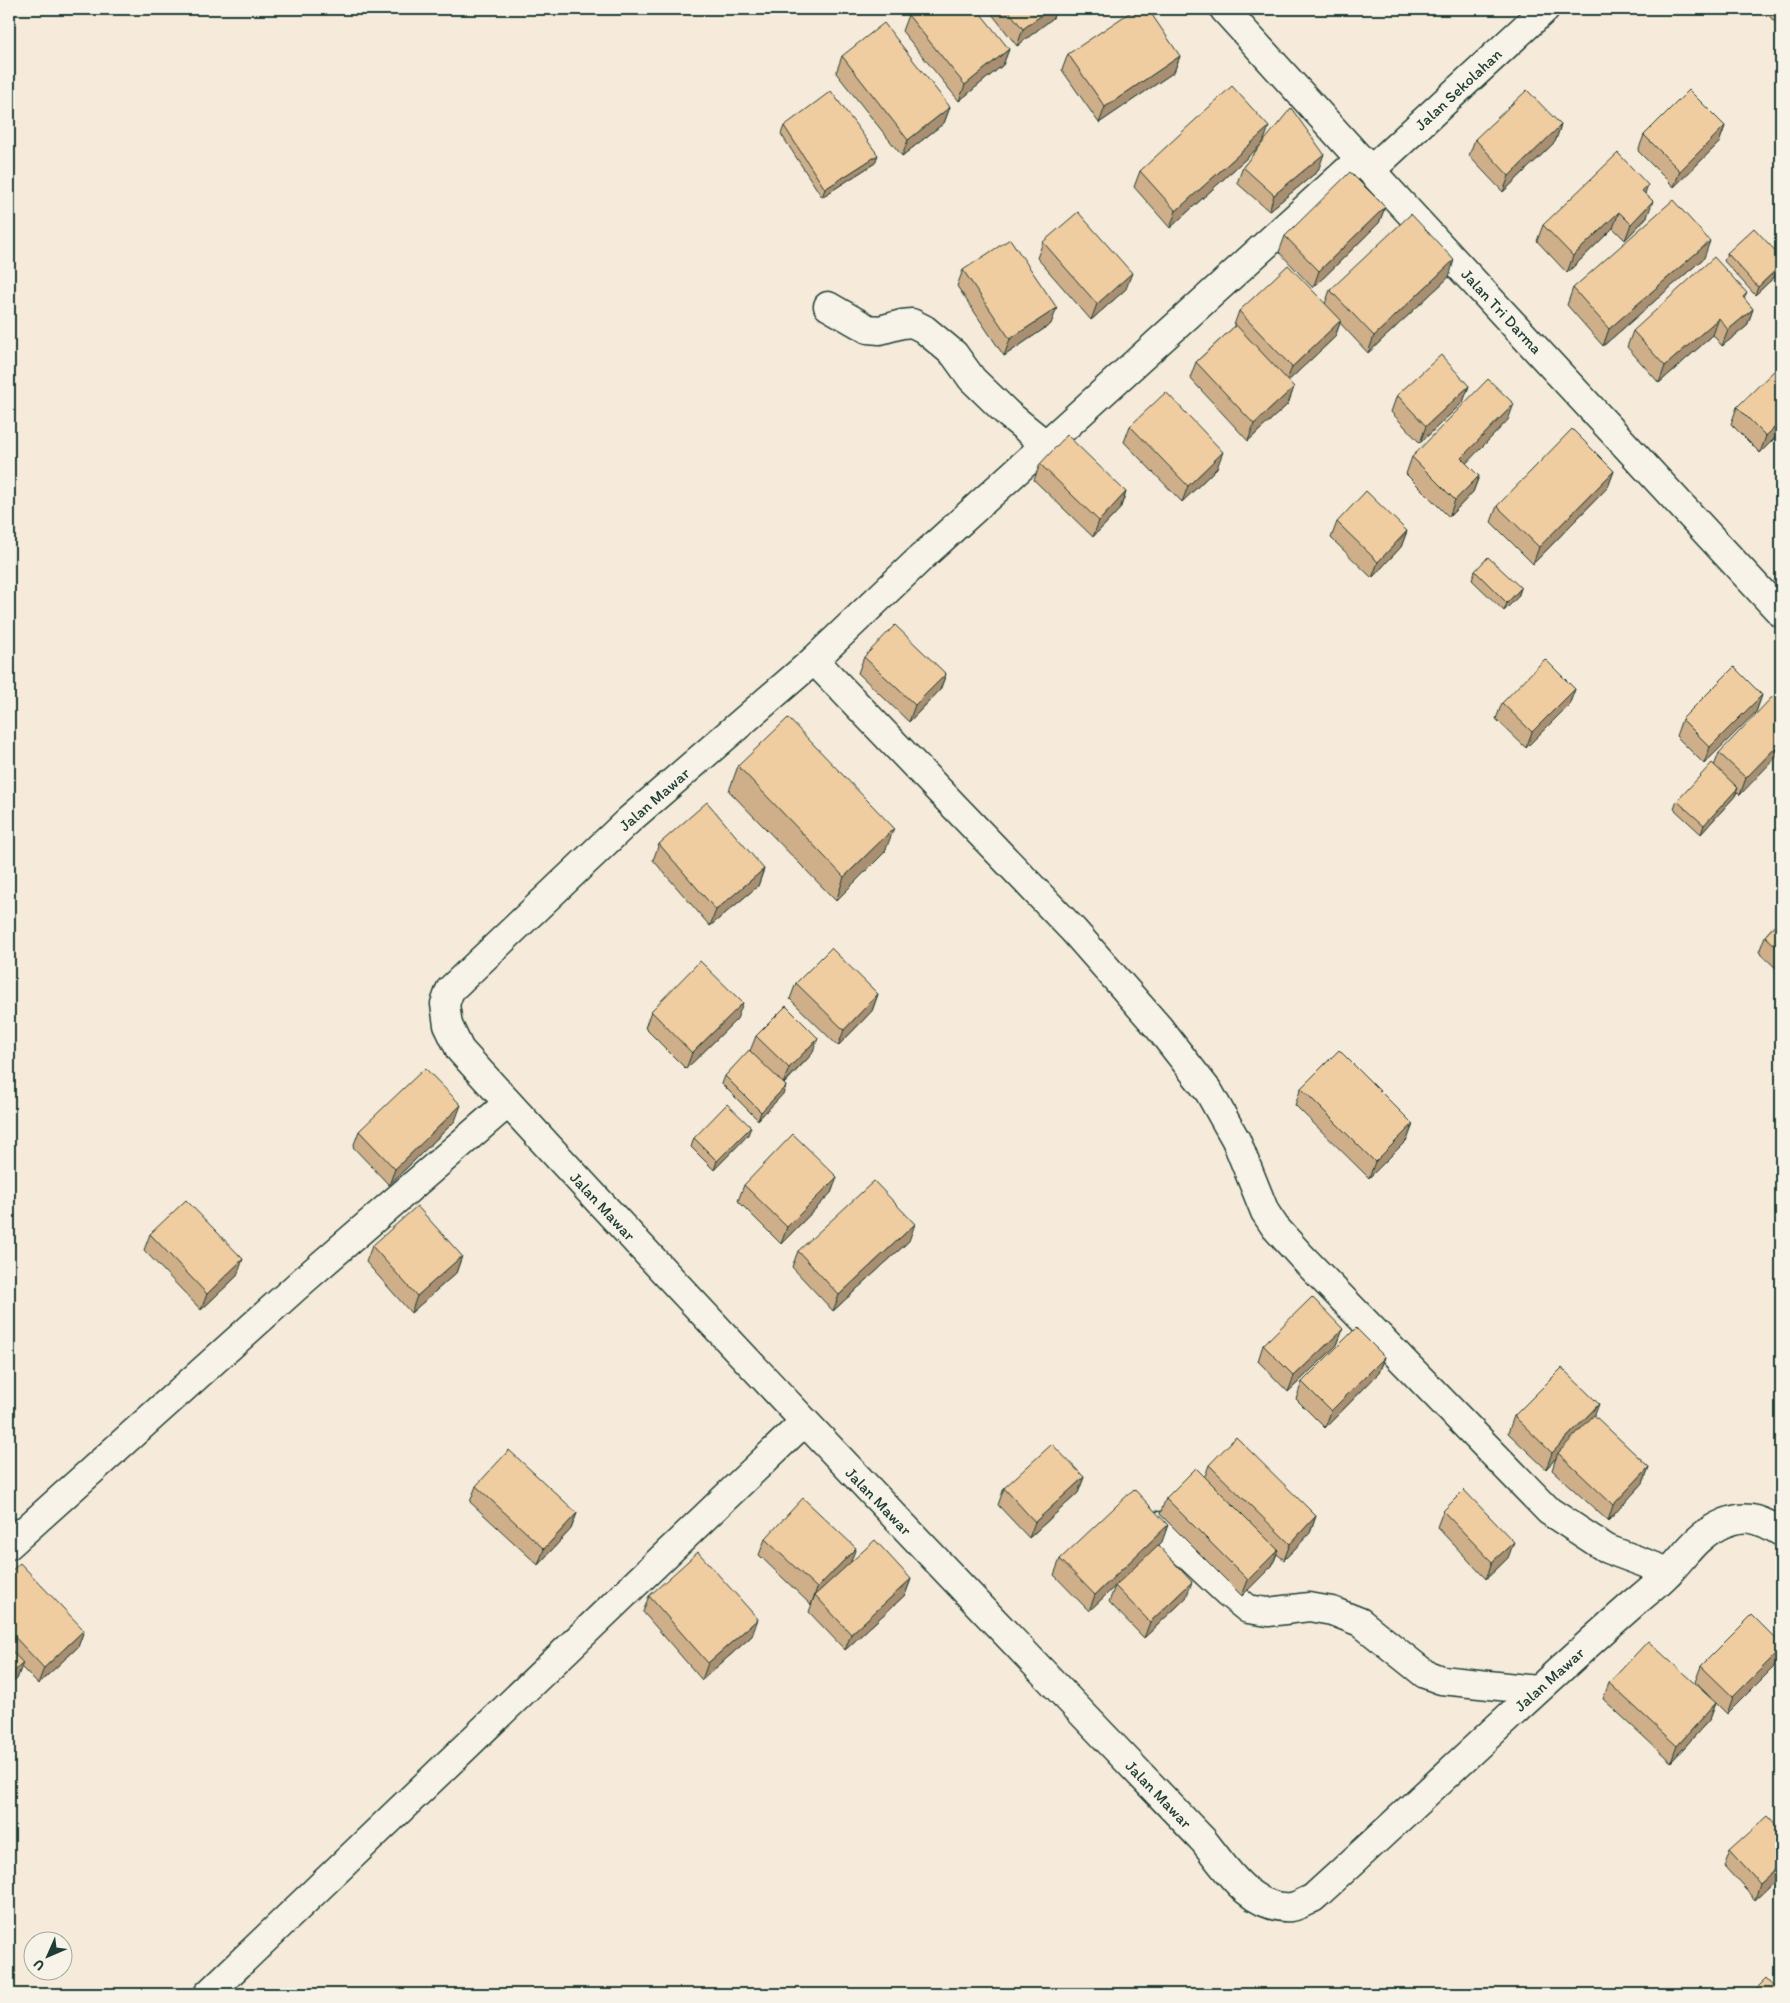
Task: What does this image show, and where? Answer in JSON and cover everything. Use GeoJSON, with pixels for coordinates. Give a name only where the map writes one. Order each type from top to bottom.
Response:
{"type":"FeatureCollection","features":[{"type":"Feature","properties":{"kind":"street","name":"Jalan Tri Darma"},"geometry":{"type":"LineString","coordinates":[[1224,9],[1781,613]]}},
{"type":"Feature","properties":{"kind":"street","name":"Jalan Sekolahan"},"geometry":{"type":"LineString","coordinates":[[1046,446],[1545,9]]}},
{"type":"Feature","properties":{"kind":"street"},"geometry":{"type":"LineString","coordinates":[[828,306],[868,329],[880,330],[912,323],[924,329],[954,354],[972,379],[1008,414],[1046,446]]}},
{"type":"Feature","properties":{"kind":"street","name":"Jalan Mawar"},"geometry":{"type":"LineString","coordinates":[[1046,446],[923,556],[814,660],[629,820],[450,990],[445,1004],[448,1024],[460,1050],[804,1422],[1202,1840],[1242,1887],[1257,1899],[1276,1906],[1292,1907],[1313,1898],[1537,1690],[1669,1572],[1692,1544],[1717,1526],[1737,1518],[1751,1518],[1768,1524],[1781,1532]]}},
{"type":"Feature","properties":{"kind":"street"},"geometry":{"type":"LineString","coordinates":[[814,660],[1074,931],[1159,1028],[1209,1092],[1236,1140],[1265,1212],[1275,1227],[1302,1256],[1549,1512],[1607,1548],[1669,1572]]}},
{"type":"Feature","properties":{"kind":"street"},"geometry":{"type":"LineString","coordinates":[[9,1546],[305,1279],[508,1103]]}},
{"type":"Feature","properties":{"kind":"street"},"geometry":{"type":"LineString","coordinates":[[208,1994],[804,1422]]}},
{"type":"Feature","properties":{"kind":"street"},"geometry":{"type":"LineString","coordinates":[[1157,1526],[1248,1609],[1268,1612],[1309,1606],[1332,1611],[1360,1622],[1425,1674],[1441,1680],[1537,1690]]}},
{"type":"Feature","properties":{"kind":"building"},"geometry":{"type":"Polygon","coordinates":[[[916,9],[977,9],[1009,49],[965,85],[908,15],[916,9]]]}},
{"type":"Feature","properties":{"kind":"building"},"geometry":{"type":"Polygon","coordinates":[[[1007,9],[1050,9],[1023,29],[1007,9]]]}},
{"type":"Feature","properties":{"kind":"building"},"geometry":{"type":"Polygon","coordinates":[[[1135,9],[1148,9],[1180,56],[1105,107],[1068,54],[1135,9]]]}},
{"type":"Feature","properties":{"kind":"building"},"geometry":{"type":"Polygon","coordinates":[[[884,23],[950,107],[908,140],[842,56],[884,23]]]}},
{"type":"Feature","properties":{"kind":"building"},"geometry":{"type":"Polygon","coordinates":[[[1232,86],[1269,127],[1176,211],[1140,171],[1232,86]]]}},
{"type":"Feature","properties":{"kind":"building"},"geometry":{"type":"Polygon","coordinates":[[[1527,90],[1561,125],[1509,176],[1475,139],[1527,90]]]}},
{"type":"Feature","properties":{"kind":"building"},"geometry":{"type":"Polygon","coordinates":[[[1689,90],[1725,126],[1680,171],[1644,135],[1689,90]]]}},
{"type":"Feature","properties":{"kind":"building"},"geometry":{"type":"Polygon","coordinates":[[[831,91],[878,155],[825,189],[784,126],[831,91]]]}},
{"type":"Feature","properties":{"kind":"building"},"geometry":{"type":"Polygon","coordinates":[[[1291,108],[1324,154],[1274,195],[1243,167],[1291,108]]]}},
{"type":"Feature","properties":{"kind":"building"},"geometry":{"type":"Polygon","coordinates":[[[1618,153],[1648,185],[1642,191],[1653,201],[1631,224],[1619,212],[1573,256],[1543,225],[1618,153]]]}},
{"type":"Feature","properties":{"kind":"building"},"geometry":{"type":"Polygon","coordinates":[[[1350,172],[1385,207],[1319,271],[1285,236],[1350,172]]]}},
{"type":"Feature","properties":{"kind":"building"},"geometry":{"type":"Polygon","coordinates":[[[1673,200],[1710,241],[1609,329],[1573,288],[1673,200]]]}},
{"type":"Feature","properties":{"kind":"building"},"geometry":{"type":"Polygon","coordinates":[[[1078,212],[1132,273],[1097,304],[1043,242],[1078,212]]]}},
{"type":"Feature","properties":{"kind":"building"},"geometry":{"type":"Polygon","coordinates":[[[1411,214],[1454,260],[1374,336],[1330,290],[1411,214]]]}},
{"type":"Feature","properties":{"kind":"building"},"geometry":{"type":"Polygon","coordinates":[[[1754,228],[1781,257],[1781,265],[1758,287],[1727,253],[1754,228]]]}},
{"type":"Feature","properties":{"kind":"building"},"geometry":{"type":"Polygon","coordinates":[[[1010,239],[1057,308],[1010,339],[963,270],[1010,239]]]}},
{"type":"Feature","properties":{"kind":"building"},"geometry":{"type":"Polygon","coordinates":[[[1714,257],[1747,293],[1743,297],[1753,309],[1728,330],[1719,318],[1665,366],[1633,331],[1714,257]]]}},
{"type":"Feature","properties":{"kind":"building"},"geometry":{"type":"Polygon","coordinates":[[[1288,265],[1341,320],[1292,367],[1239,311],[1288,265]]]}},
{"type":"Feature","properties":{"kind":"building"},"geometry":{"type":"Polygon","coordinates":[[[1236,325],[1294,387],[1254,424],[1196,362],[1236,325]]]}},
{"type":"Feature","properties":{"kind":"building"},"geometry":{"type":"Polygon","coordinates":[[[1441,355],[1469,386],[1426,426],[1397,395],[1441,355]]]}},
{"type":"Feature","properties":{"kind":"building"},"geometry":{"type":"Polygon","coordinates":[[[1781,364],[1781,421],[1766,436],[1737,407],[1781,364]]]}},
{"type":"Feature","properties":{"kind":"building"},"geometry":{"type":"Polygon","coordinates":[[[1488,379],[1514,404],[1461,458],[1479,476],[1455,500],[1412,457],[1488,379]]]}},
{"type":"Feature","properties":{"kind":"building"},"geometry":{"type":"Polygon","coordinates":[[[1166,392],[1223,452],[1188,486],[1130,426],[1166,392]]]}},
{"type":"Feature","properties":{"kind":"building"},"geometry":{"type":"Polygon","coordinates":[[[1572,429],[1614,471],[1539,547],[1497,506],[1572,429]]]}},
{"type":"Feature","properties":{"kind":"building"},"geometry":{"type":"Polygon","coordinates":[[[1067,435],[1126,492],[1099,521],[1040,464],[1067,435]]]}},
{"type":"Feature","properties":{"kind":"building"},"geometry":{"type":"Polygon","coordinates":[[[1366,491],[1407,531],[1378,562],[1337,522],[1366,491]]]}},
{"type":"Feature","properties":{"kind":"building"},"geometry":{"type":"Polygon","coordinates":[[[1488,557],[1521,588],[1507,603],[1475,571],[1488,557]]]}},
{"type":"Feature","properties":{"kind":"building"},"geometry":{"type":"Polygon","coordinates":[[[895,625],[946,674],[915,705],[864,657],[895,625]]]}},
{"type":"Feature","properties":{"kind":"building"},"geometry":{"type":"Polygon","coordinates":[[[1545,659],[1575,689],[1532,732],[1502,703],[1545,659]]]}},
{"type":"Feature","properties":{"kind":"building"},"geometry":{"type":"Polygon","coordinates":[[[1734,667],[1762,695],[1710,747],[1682,719],[1734,667]]]}},
{"type":"Feature","properties":{"kind":"building"},"geometry":{"type":"Polygon","coordinates":[[[1773,696],[1781,703],[1781,742],[1746,778],[1719,753],[1773,696]]]}},
{"type":"Feature","properties":{"kind":"building"},"geometry":{"type":"Polygon","coordinates":[[[788,718],[894,828],[844,877],[738,766],[788,718]]]}},
{"type":"Feature","properties":{"kind":"building"},"geometry":{"type":"Polygon","coordinates":[[[1712,763],[1738,788],[1704,825],[1677,801],[1712,763]]]}},
{"type":"Feature","properties":{"kind":"building"},"geometry":{"type":"Polygon","coordinates":[[[707,802],[764,869],[716,910],[659,844],[707,802]]]}},
{"type":"Feature","properties":{"kind":"building"},"geometry":{"type":"Polygon","coordinates":[[[1781,918],[1781,951],[1765,936],[1781,918]]]}},
{"type":"Feature","properties":{"kind":"building"},"geometry":{"type":"Polygon","coordinates":[[[831,948],[878,994],[844,1030],[796,983],[831,948]]]}},
{"type":"Feature","properties":{"kind":"building"},"geometry":{"type":"Polygon","coordinates":[[[700,961],[743,1003],[692,1053],[651,1011],[700,961]]]}},
{"type":"Feature","properties":{"kind":"building"},"geometry":{"type":"Polygon","coordinates":[[[786,1006],[818,1038],[789,1068],[756,1036],[786,1006]]]}},
{"type":"Feature","properties":{"kind":"building"},"geometry":{"type":"Polygon","coordinates":[[[749,1050],[786,1086],[761,1112],[725,1076],[749,1050]]]}},
{"type":"Feature","properties":{"kind":"building"},"geometry":{"type":"Polygon","coordinates":[[[1339,1050],[1413,1124],[1375,1162],[1301,1088],[1339,1050]]]}},
{"type":"Feature","properties":{"kind":"building"},"geometry":{"type":"Polygon","coordinates":[[[425,1068],[461,1105],[395,1169],[359,1131],[425,1068]]]}},
{"type":"Feature","properties":{"kind":"building"},"geometry":{"type":"Polygon","coordinates":[[[727,1104],[751,1127],[717,1161],[694,1138],[727,1104]]]}},
{"type":"Feature","properties":{"kind":"building"},"geometry":{"type":"Polygon","coordinates":[[[793,1134],[837,1177],[787,1227],[744,1185],[793,1134]]]}},
{"type":"Feature","properties":{"kind":"building"},"geometry":{"type":"Polygon","coordinates":[[[874,1181],[915,1224],[839,1295],[798,1251],[874,1181]]]}},
{"type":"Feature","properties":{"kind":"building"},"geometry":{"type":"Polygon","coordinates":[[[186,1200],[243,1259],[207,1294],[150,1234],[186,1200]]]}},
{"type":"Feature","properties":{"kind":"building"},"geometry":{"type":"Polygon","coordinates":[[[417,1206],[462,1256],[417,1296],[372,1246],[417,1206]]]}},
{"type":"Feature","properties":{"kind":"building"},"geometry":{"type":"Polygon","coordinates":[[[1312,1297],[1343,1329],[1294,1376],[1263,1345],[1312,1297]]]}},
{"type":"Feature","properties":{"kind":"building"},"geometry":{"type":"Polygon","coordinates":[[[1356,1328],[1385,1357],[1331,1411],[1302,1382],[1356,1328]]]}},
{"type":"Feature","properties":{"kind":"building"},"geometry":{"type":"Polygon","coordinates":[[[1562,1368],[1599,1404],[1552,1453],[1514,1416],[1562,1368]]]}},
{"type":"Feature","properties":{"kind":"building"},"geometry":{"type":"Polygon","coordinates":[[[1594,1415],[1649,1467],[1613,1505],[1558,1453],[1594,1415]]]}},
{"type":"Feature","properties":{"kind":"building"},"geometry":{"type":"Polygon","coordinates":[[[1236,1437],[1316,1516],[1290,1544],[1209,1465],[1236,1437]]]}},
{"type":"Feature","properties":{"kind":"building"},"geometry":{"type":"Polygon","coordinates":[[[1052,1444],[1084,1477],[1035,1522],[1004,1488],[1052,1444]]]}},
{"type":"Feature","properties":{"kind":"building"},"geometry":{"type":"Polygon","coordinates":[[[509,1450],[577,1513],[544,1549],[476,1486],[509,1450]]]}},
{"type":"Feature","properties":{"kind":"building"},"geometry":{"type":"Polygon","coordinates":[[[1196,1468],[1278,1550],[1248,1580],[1166,1498],[1196,1468]]]}},
{"type":"Feature","properties":{"kind":"building"},"geometry":{"type":"Polygon","coordinates":[[[1134,1489],[1168,1525],[1095,1595],[1060,1559],[1134,1489]]]}},
{"type":"Feature","properties":{"kind":"building"},"geometry":{"type":"Polygon","coordinates":[[[1464,1490],[1514,1542],[1492,1562],[1443,1511],[1464,1490]]]}},
{"type":"Feature","properties":{"kind":"building"},"geometry":{"type":"Polygon","coordinates":[[[803,1498],[856,1548],[817,1588],[765,1539],[803,1498]]]}},
{"type":"Feature","properties":{"kind":"building"},"geometry":{"type":"Polygon","coordinates":[[[875,1540],[911,1579],[851,1634],[815,1595],[875,1540]]]}},
{"type":"Feature","properties":{"kind":"building"},"geometry":{"type":"Polygon","coordinates":[[[1158,1545],[1192,1582],[1150,1622],[1115,1586],[1158,1545]]]}},
{"type":"Feature","properties":{"kind":"building"},"geometry":{"type":"Polygon","coordinates":[[[698,1552],[758,1619],[708,1663],[649,1596],[698,1552]]]}},
{"type":"Feature","properties":{"kind":"building"},"geometry":{"type":"Polygon","coordinates":[[[20,1563],[84,1630],[44,1668],[9,1631],[9,1573],[20,1563]]]}},
{"type":"Feature","properties":{"kind":"building"},"geometry":{"type":"Polygon","coordinates":[[[1752,1615],[1781,1644],[1781,1649],[1733,1697],[1701,1666],[1752,1615]]]}},
{"type":"Feature","properties":{"kind":"building"},"geometry":{"type":"Polygon","coordinates":[[[1648,1641],[1716,1703],[1677,1746],[1609,1683],[1648,1641]]]}},
{"type":"Feature","properties":{"kind":"building"},"geometry":{"type":"Polygon","coordinates":[[[9,1648],[23,1663],[9,1676],[9,1648]]]}},
{"type":"Feature","properties":{"kind":"building"},"geometry":{"type":"Polygon","coordinates":[[[1768,1816],[1781,1830],[1781,1864],[1760,1883],[1730,1850],[1768,1816]]]}},
{"type":"Feature","properties":{"kind":"building"},"geometry":{"type":"Polygon","coordinates":[[[1767,1978],[1781,1994],[1751,1994],[1767,1978]]]}}]}
